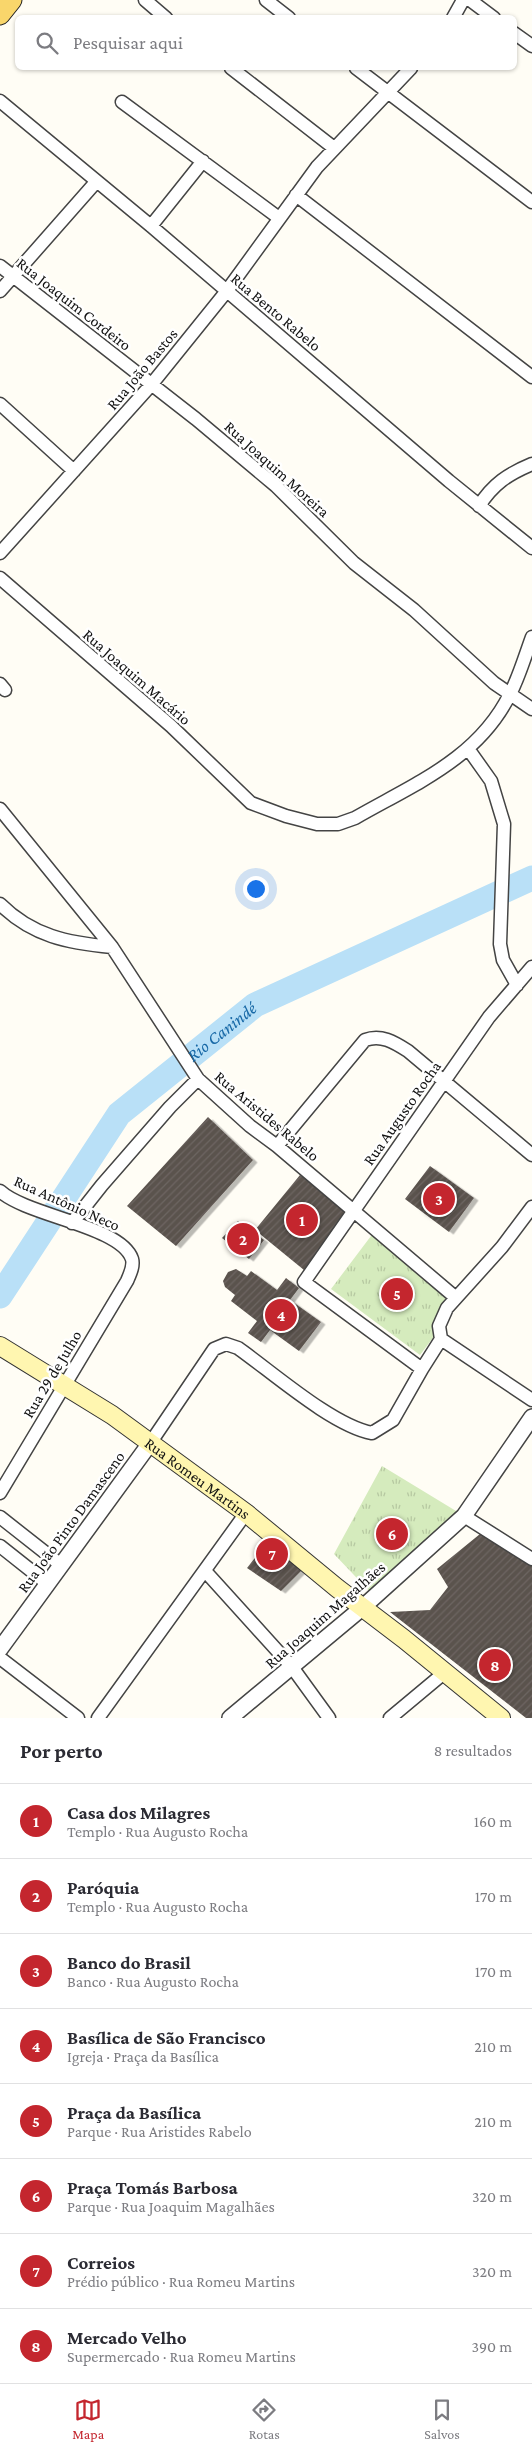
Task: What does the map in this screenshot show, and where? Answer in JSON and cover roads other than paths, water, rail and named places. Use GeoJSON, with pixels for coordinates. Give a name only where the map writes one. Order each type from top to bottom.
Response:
{"type":"FeatureCollection","features":[{"type":"Feature","properties":{"kind":"main road"},"geometry":{"type":"LineString","coordinates":[[0,15],[12,0]]}},
{"type":"Feature","properties":{"kind":"main road","name":"Rua Romeu Martins"},"geometry":{"type":"LineString","coordinates":[[0,1346],[112,1415],[151,1442],[246,1513],[500,1718]]}},
{"type":"Feature","properties":{"kind":"street"},"geometry":{"type":"LineString","coordinates":[[145,0],[162,15]]}},
{"type":"Feature","properties":{"kind":"street"},"geometry":{"type":"LineString","coordinates":[[266,0],[286,15]]}},
{"type":"Feature","properties":{"kind":"street"},"geometry":{"type":"LineString","coordinates":[[454,15],[463,0]]}},
{"type":"Feature","properties":{"kind":"street"},"geometry":{"type":"LineString","coordinates":[[470,0],[490,15]]}},
{"type":"Feature","properties":{"kind":"street"},"geometry":{"type":"LineString","coordinates":[[517,35],[532,46]]}},
{"type":"Feature","properties":{"kind":"street"},"geometry":{"type":"LineString","coordinates":[[234,70],[334,148]]}},
{"type":"Feature","properties":{"kind":"street"},"geometry":{"type":"LineString","coordinates":[[359,70],[532,202]]}},
{"type":"Feature","properties":{"kind":"street","name":"Rua João Bastos"},"geometry":{"type":"LineString","coordinates":[[0,553],[151,385],[226,292],[296,195],[334,148],[408,70]]}},
{"type":"Feature","properties":{"kind":"street","name":"Rua Bento Rabelo"},"geometry":{"type":"LineString","coordinates":[[0,101],[151,226],[226,292],[479,506],[532,548]]}},
{"type":"Feature","properties":{"kind":"street"},"geometry":{"type":"LineString","coordinates":[[122,102],[279,218]]}},
{"type":"Feature","properties":{"kind":"street"},"geometry":{"type":"LineString","coordinates":[[151,226],[203,161]]}},
{"type":"Feature","properties":{"kind":"street"},"geometry":{"type":"LineString","coordinates":[[0,291],[96,182]]}},
{"type":"Feature","properties":{"kind":"street"},"geometry":{"type":"LineString","coordinates":[[296,195],[532,377]]}},
{"type":"Feature","properties":{"kind":"street","name":"Rua Joaquim Cordeiro"},"geometry":{"type":"LineString","coordinates":[[0,266],[151,385]]}},
{"type":"Feature","properties":{"kind":"street","name":"Rua Joaquim Moreira"},"geometry":{"type":"LineString","coordinates":[[151,385],[276,486],[354,563],[414,610],[494,682],[532,709]]}},
{"type":"Feature","properties":{"kind":"street"},"geometry":{"type":"LineString","coordinates":[[0,404],[74,471]]}},
{"type":"Feature","properties":{"kind":"street"},"geometry":{"type":"LineString","coordinates":[[479,506],[494,486],[509,475],[532,464]]}},
{"type":"Feature","properties":{"kind":"street","name":"Rua Joaquim Macário"},"geometry":{"type":"LineString","coordinates":[[0,578],[171,726],[251,803],[317,824],[338,824],[355,818],[453,762],[469,750]]}},
{"type":"Feature","properties":{"kind":"street"},"geometry":{"type":"LineString","coordinates":[[517,985],[504,960],[500,944],[504,824],[491,781],[469,750],[489,729],[511,694],[532,637]]}},
{"type":"Feature","properties":{"kind":"street","name":"Rua Aristides Rabelo"},"geometry":{"type":"LineString","coordinates":[[0,809],[112,947],[198,1079],[250,1126],[354,1210],[455,1298]]}},
{"type":"Feature","properties":{"kind":"street"},"geometry":{"type":"LineString","coordinates":[[0,904],[18,919],[59,940],[112,947]]}},
{"type":"Feature","properties":{"kind":"street","name":"Rua Augusto Rocha"},"geometry":{"type":"LineString","coordinates":[[422,1369],[304,1282],[446,1082],[489,1017],[532,967]]}},
{"type":"Feature","properties":{"kind":"street"},"geometry":{"type":"LineString","coordinates":[[277,1146],[364,1040],[372,1037],[384,1038],[398,1044],[532,1155]]}},
{"type":"Feature","properties":{"kind":"street"},"geometry":{"type":"LineString","coordinates":[[68,1221],[170,1107],[198,1079]]}},
{"type":"Feature","properties":{"kind":"street","name":"Rua Antônio Neco"},"geometry":{"type":"LineString","coordinates":[[0,1191],[22,1204],[110,1238],[126,1249],[132,1260],[132,1271]]}},
{"type":"Feature","properties":{"kind":"street"},"geometry":{"type":"LineString","coordinates":[[532,1207],[502,1247],[455,1298],[441,1318],[439,1332],[441,1338],[532,1400]]}},
{"type":"Feature","properties":{"kind":"street","name":"Rua 29 de Julho"},"geometry":{"type":"LineString","coordinates":[[0,1493],[132,1271]]}},
{"type":"Feature","properties":{"kind":"street"},"geometry":{"type":"LineString","coordinates":[[422,1369],[441,1338]]}},
{"type":"Feature","properties":{"kind":"street","name":"Rua João Pinto Damasceno"},"geometry":{"type":"LineString","coordinates":[[0,1649],[151,1442],[214,1350],[226,1344],[250,1357],[332,1416],[361,1431],[372,1433],[393,1420],[422,1369]]}},
{"type":"Feature","properties":{"kind":"street","name":"Rua Joaquim Magalhães"},"geometry":{"type":"LineString","coordinates":[[230,1718],[362,1608],[464,1516],[532,1417]]}},
{"type":"Feature","properties":{"kind":"street"},"geometry":{"type":"LineString","coordinates":[[98,1718],[206,1572],[246,1513]]}},
{"type":"Feature","properties":{"kind":"street"},"geometry":{"type":"LineString","coordinates":[[464,1516],[532,1558]]}},
{"type":"Feature","properties":{"kind":"street"},"geometry":{"type":"LineString","coordinates":[[0,1517],[62,1565]]}},
{"type":"Feature","properties":{"kind":"street"},"geometry":{"type":"LineString","coordinates":[[0,1546],[48,1584]]}},
{"type":"Feature","properties":{"kind":"street"},"geometry":{"type":"LineString","coordinates":[[206,1572],[292,1667],[328,1718]]}},
{"type":"Feature","properties":{"kind":"street"},"geometry":{"type":"LineString","coordinates":[[0,1658],[78,1718]]}},
{"type":"Feature","properties":{"kind":"street"},"geometry":{"type":"LineString","coordinates":[[390,1718],[444,1673]]}},
{"type":"Feature","properties":{"kind":"waterway","name":"Rio Canindé"},"geometry":{"type":"LineString","coordinates":[[0,1296],[119,1114],[255,1005],[532,878]]}},
{"type":"Feature","properties":{"kind":"place","name":"Banco do Brasil"},"geometry":{"type":"Point","coordinates":[439,1199]}},
{"type":"Feature","properties":{"kind":"place","name":"Casa dos Milagres"},"geometry":{"type":"Point","coordinates":[302,1220]}},
{"type":"Feature","properties":{"kind":"place","name":"Paróquia"},"geometry":{"type":"Point","coordinates":[243,1239]}},
{"type":"Feature","properties":{"kind":"place","name":"Praça da Basílica"},"geometry":{"type":"Point","coordinates":[397,1294]}},
{"type":"Feature","properties":{"kind":"place","name":"Basílica de São Francisco"},"geometry":{"type":"Point","coordinates":[281,1315]}},
{"type":"Feature","properties":{"kind":"place","name":"Praça Tomás Barbosa"},"geometry":{"type":"Point","coordinates":[392,1534]}},
{"type":"Feature","properties":{"kind":"place","name":"Correios"},"geometry":{"type":"Point","coordinates":[272,1554]}},
{"type":"Feature","properties":{"kind":"place","name":"Mercado Velho"},"geometry":{"type":"Point","coordinates":[495,1665]}}]}
